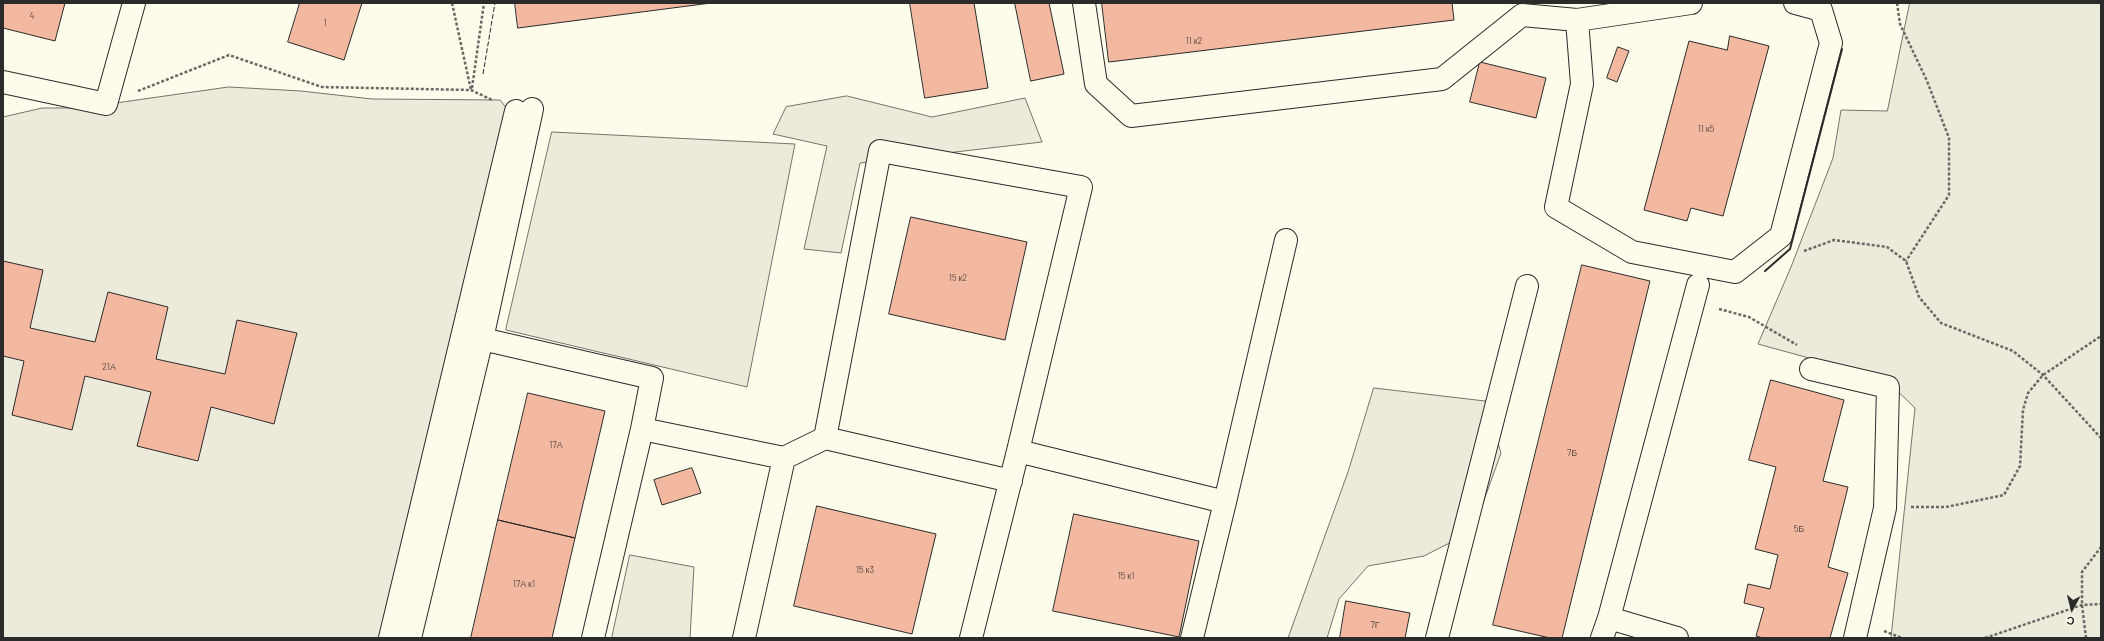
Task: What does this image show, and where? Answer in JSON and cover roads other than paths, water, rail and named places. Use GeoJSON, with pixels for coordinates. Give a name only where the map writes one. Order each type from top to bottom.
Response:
{"type":"FeatureCollection","features":[{"type":"Feature","properties":{"kind":"street"},"geometry":{"type":"LineString","coordinates":[[3,82],[106,104],[134,3]]}},
{"type":"Feature","properties":{"kind":"street"},"geometry":{"type":"LineString","coordinates":[[1084,3],[1096,84],[1131,116],[1442,79],[1522,9],[1577,20],[1691,3]]}},
{"type":"Feature","properties":{"kind":"street"},"geometry":{"type":"LineString","coordinates":[[1577,20],[1582,84],[1556,207],[1632,252],[1735,272],[1781,236],[1831,42],[1821,10],[1795,3]]}},
{"type":"Feature","properties":{"kind":"street"},"geometry":{"type":"LineString","coordinates":[[390,638],[524,110],[482,340],[410,638]]}},
{"type":"Feature","properties":{"kind":"street"},"geometry":{"type":"LineString","coordinates":[[825,438],[880,151],[1081,187],[1011,481],[971,638]]}},
{"type":"Feature","properties":{"kind":"street"},"geometry":{"type":"LineString","coordinates":[[1192,638],[1286,240]]}},
{"type":"Feature","properties":{"kind":"street"},"geometry":{"type":"LineString","coordinates":[[1437,638],[1527,286]]}},
{"type":"Feature","properties":{"kind":"street"},"geometry":{"type":"LineString","coordinates":[[1602,638],[1609,618],[1695,294]]}},
{"type":"Feature","properties":{"kind":"street"},"geometry":{"type":"LineString","coordinates":[[482,340],[652,378],[642,429],[593,638]]}},
{"type":"Feature","properties":{"kind":"street"},"geometry":{"type":"LineString","coordinates":[[1811,369],[1888,387],[1885,508],[1855,638]]}},
{"type":"Feature","properties":{"kind":"street"},"geometry":{"type":"LineString","coordinates":[[642,429],[784,458],[825,438],[1011,481]]}},
{"type":"Feature","properties":{"kind":"street"},"geometry":{"type":"LineString","coordinates":[[1018,452],[1225,502]]}},
{"type":"Feature","properties":{"kind":"street"},"geometry":{"type":"LineString","coordinates":[[744,638],[784,458]]}},
{"type":"Feature","properties":{"kind":"street"},"geometry":{"type":"LineString","coordinates":[[1609,618],[1677,638]]}}]}
